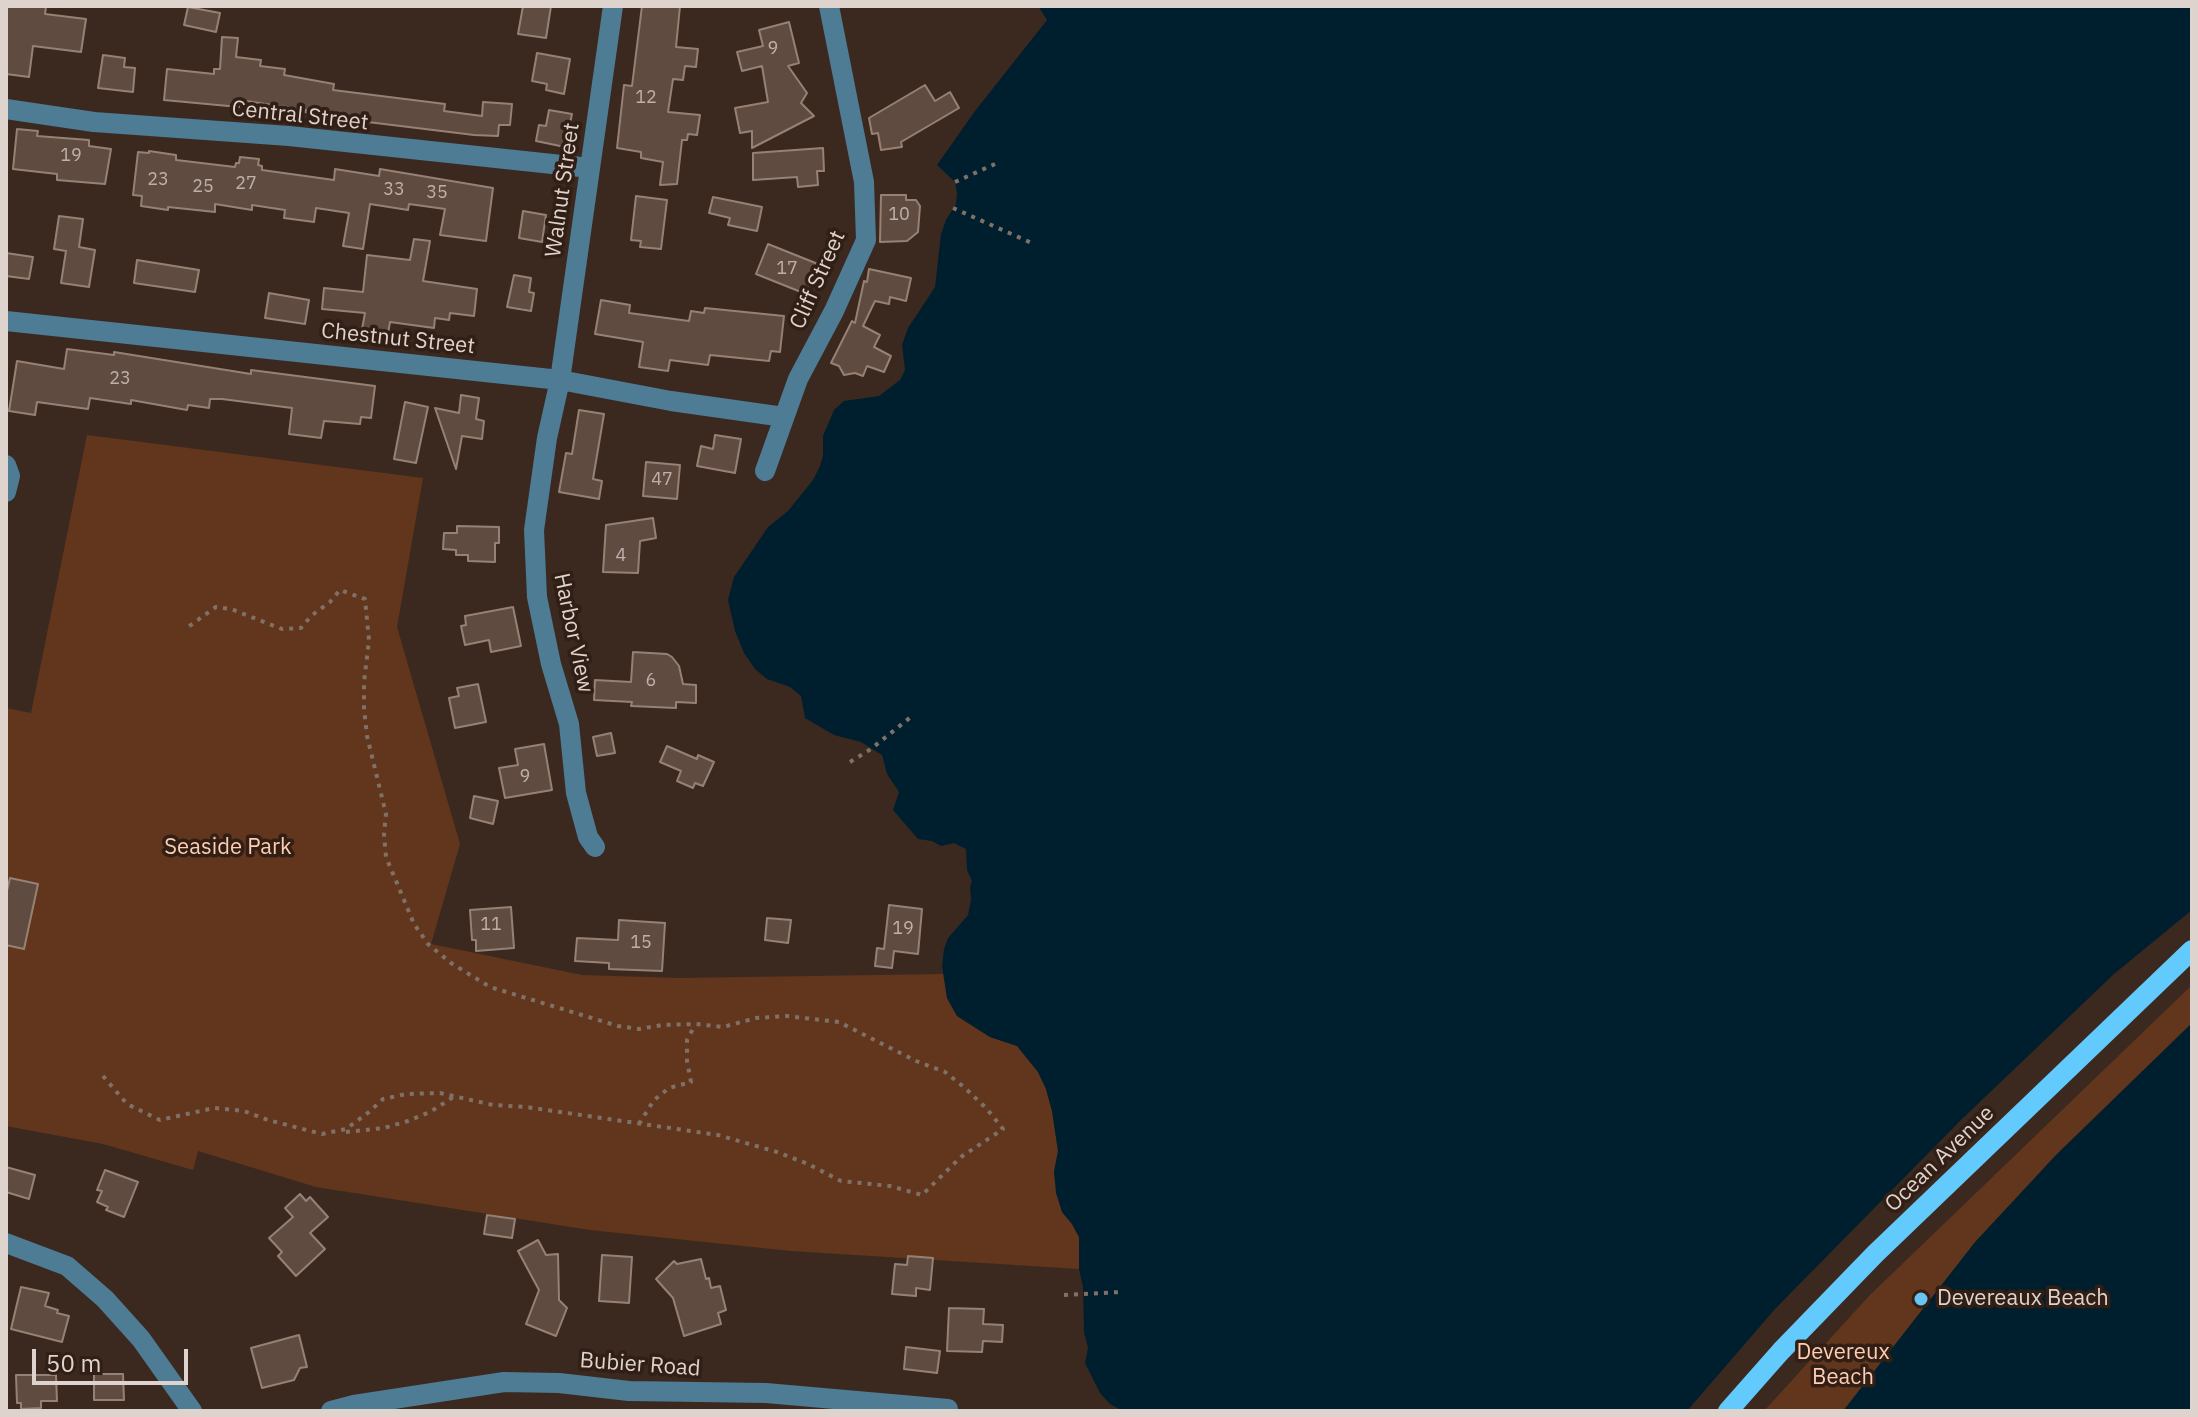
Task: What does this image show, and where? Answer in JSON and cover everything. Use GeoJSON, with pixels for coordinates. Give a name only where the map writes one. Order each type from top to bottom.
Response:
{"type":"FeatureCollection","features":[{"type":"Feature","properties":{"kind":"main road","name":"Ocean Avenue"},"geometry":{"type":"LineString","coordinates":[[1728,1411],[1875,1254],[2192,950]]}},
{"type":"Feature","properties":{"kind":"street","name":"Walnut Street"},"geometry":{"type":"LineString","coordinates":[[560,380],[613,6]]}},
{"type":"Feature","properties":{"kind":"street","name":"Cliff Street"},"geometry":{"type":"LineString","coordinates":[[765,471],[798,379],[834,311],[866,240],[864,182],[829,6]]}},
{"type":"Feature","properties":{"kind":"street","name":"Central Street"},"geometry":{"type":"LineString","coordinates":[[6,109],[94,122],[289,136],[590,168]]}},
{"type":"Feature","properties":{"kind":"street","name":"Chestnut Street"},"geometry":{"type":"LineString","coordinates":[[6,321],[560,380],[671,401],[784,417]]}},
{"type":"Feature","properties":{"kind":"street","name":"Harbor View"},"geometry":{"type":"LineString","coordinates":[[560,380],[547,438],[534,530],[535,583],[551,664],[569,724],[576,793],[588,837],[595,847]]}},
{"type":"Feature","properties":{"kind":"street"},"geometry":{"type":"LineString","coordinates":[[6,465],[10,476],[6,492]]}},
{"type":"Feature","properties":{"kind":"street"},"geometry":{"type":"LineString","coordinates":[[6,1243],[67,1266],[105,1299],[141,1339],[192,1411]]}},
{"type":"Feature","properties":{"kind":"street","name":"Bubier Road"},"geometry":{"type":"LineString","coordinates":[[331,1411],[504,1382],[559,1383],[627,1391],[766,1393],[948,1409]]}},
{"type":"Feature","properties":{"kind":"path"},"geometry":{"type":"LineString","coordinates":[[955,182],[995,164]]}},
{"type":"Feature","properties":{"kind":"path"},"geometry":{"type":"LineString","coordinates":[[953,208],[1034,244]]}},
{"type":"Feature","properties":{"kind":"path"},"geometry":{"type":"LineString","coordinates":[[103,1076],[127,1104],[160,1120],[214,1108],[244,1111],[322,1134],[346,1129],[383,1099],[406,1094],[440,1093],[493,1105],[718,1135],[777,1152],[841,1181],[890,1186],[922,1195],[961,1157],[1003,1129],[987,1109],[945,1072],[916,1061],[839,1022],[786,1016],[756,1018],[723,1027],[696,1024],[639,1029],[618,1026],[490,987],[451,963],[428,944],[414,924],[386,857],[386,814],[367,736],[364,708],[369,640],[365,599],[340,590],[301,628],[282,629],[231,609],[216,607],[188,627]]}},
{"type":"Feature","properties":{"kind":"path"},"geometry":{"type":"LineString","coordinates":[[850,762],[912,716]]}},
{"type":"Feature","properties":{"kind":"path"},"geometry":{"type":"LineString","coordinates":[[639,1124],[654,1100],[669,1088],[691,1082],[687,1040],[696,1024]]}},
{"type":"Feature","properties":{"kind":"path"},"geometry":{"type":"LineString","coordinates":[[346,1132],[384,1128],[408,1121],[455,1096]]}},
{"type":"Feature","properties":{"kind":"path"},"geometry":{"type":"LineString","coordinates":[[1064,1295],[1121,1292]]}},
{"type":"Feature","properties":{"kind":"green space","name":"Seaside Park"},"geometry":{"type":"Polygon","coordinates":[[[87,435],[423,478],[397,627],[460,844],[431,944],[582,975],[680,978],[944,974],[947,998],[957,1016],[990,1037],[1017,1046],[1038,1072],[1046,1089],[1058,1151],[1054,1172],[1062,1212],[1079,1237],[1079,1269],[791,1251],[590,1230],[316,1187],[198,1151],[193,1170],[103,1144],[6,1126],[6,708],[31,713],[87,435]]]}},
{"type":"Feature","properties":{"kind":"green space","name":"Devereux Beach"},"geometry":{"type":"Polygon","coordinates":[[[2192,985],[2192,1023],[2055,1156],[1843,1411],[1764,1411],[1869,1296],[2192,985]]]}},
{"type":"Feature","properties":{"kind":"water"},"geometry":{"type":"Polygon","coordinates":[[[1038,6],[2192,6],[2192,910],[2114,974],[1962,1119],[1775,1309],[1687,1411],[1123,1411],[1110,1404],[1100,1393],[1085,1363],[1088,1348],[1084,1332],[1079,1237],[1062,1212],[1056,1193],[1054,1172],[1058,1151],[1046,1089],[1038,1072],[1017,1046],[990,1037],[957,1016],[947,998],[942,966],[944,949],[948,938],[968,915],[971,900],[972,881],[967,870],[966,849],[954,843],[941,846],[918,839],[893,810],[899,792],[887,774],[882,755],[861,742],[834,735],[805,718],[801,696],[790,687],[767,679],[744,653],[728,600],[734,577],[768,527],[788,511],[813,480],[823,456],[823,436],[834,410],[844,401],[879,396],[900,380],[905,370],[902,345],[908,328],[935,287],[941,234],[956,204],[955,182],[937,165],[1047,20],[1038,6]]]}},
{"type":"Feature","properties":{"kind":"water"},"geometry":{"type":"Polygon","coordinates":[[[2192,1023],[2192,1411],[1843,1411],[1975,1242],[2055,1156],[2192,1023]]]}},
{"type":"Feature","properties":{"kind":"building"},"geometry":{"type":"Polygon","coordinates":[[[6,6],[46,7],[45,14],[86,19],[81,52],[33,46],[29,77],[6,74],[6,6]]]}},
{"type":"Feature","properties":{"kind":"building"},"geometry":{"type":"Polygon","coordinates":[[[523,6],[551,6],[546,38],[518,34],[523,6]]]}},
{"type":"Feature","properties":{"kind":"building"},"geometry":{"type":"Polygon","coordinates":[[[642,6],[680,6],[676,47],[698,49],[696,67],[685,66],[683,80],[673,79],[668,112],[700,115],[697,135],[688,134],[687,140],[682,140],[677,184],[660,185],[663,162],[641,158],[641,152],[617,148],[624,85],[632,86],[642,6]]]}},
{"type":"Feature","properties":{"kind":"building"},"geometry":{"type":"Polygon","coordinates":[[[188,7],[220,13],[216,32],[184,25],[188,7]]]}},
{"type":"Feature","properties":{"kind":"building"},"geometry":{"type":"Polygon","coordinates":[[[789,22],[799,63],[788,66],[807,93],[801,103],[814,116],[752,148],[752,131],[740,133],[735,108],[768,102],[762,66],[742,71],[737,52],[763,46],[759,30],[789,22]]]}},
{"type":"Feature","properties":{"kind":"building"},"geometry":{"type":"Polygon","coordinates":[[[222,37],[238,38],[236,57],[261,60],[260,66],[285,69],[284,75],[334,84],[333,90],[445,104],[444,111],[482,116],[483,102],[512,104],[510,125],[499,125],[498,136],[474,135],[335,118],[306,110],[239,100],[239,107],[164,100],[167,69],[214,74],[214,69],[220,69],[222,37]]]}},
{"type":"Feature","properties":{"kind":"building"},"geometry":{"type":"Polygon","coordinates":[[[537,53],[570,59],[564,94],[546,90],[547,84],[532,81],[537,53]]]}},
{"type":"Feature","properties":{"kind":"building"},"geometry":{"type":"Polygon","coordinates":[[[103,55],[125,58],[124,67],[135,68],[133,92],[98,88],[103,55]]]}},
{"type":"Feature","properties":{"kind":"building"},"geometry":{"type":"Polygon","coordinates":[[[925,85],[935,101],[950,92],[959,108],[901,142],[902,147],[881,150],[878,133],[872,134],[869,118],[925,85]]]}},
{"type":"Feature","properties":{"kind":"building"},"geometry":{"type":"Polygon","coordinates":[[[549,110],[572,114],[565,147],[536,141],[539,125],[546,126],[549,110]]]}},
{"type":"Feature","properties":{"kind":"building"},"geometry":{"type":"Polygon","coordinates":[[[17,129],[38,131],[37,136],[89,140],[89,146],[111,149],[105,184],[57,180],[57,174],[13,169],[17,129]]]}},
{"type":"Feature","properties":{"kind":"building"},"geometry":{"type":"Polygon","coordinates":[[[823,148],[824,171],[817,171],[818,185],[798,187],[797,177],[753,180],[753,153],[823,148]]]}},
{"type":"Feature","properties":{"kind":"building"},"geometry":{"type":"Polygon","coordinates":[[[138,152],[176,155],[176,160],[235,167],[240,157],[259,159],[258,165],[262,166],[262,170],[334,180],[335,169],[379,176],[380,169],[493,188],[486,241],[440,235],[445,209],[409,204],[408,210],[370,204],[363,249],[343,246],[349,213],[316,208],[314,222],[284,218],[285,210],[252,205],[252,210],[215,204],[215,212],[141,206],[142,196],[133,195],[138,152]]]}},
{"type":"Feature","properties":{"kind":"building"},"geometry":{"type":"Polygon","coordinates":[[[881,195],[906,195],[906,200],[916,200],[920,206],[918,232],[907,241],[880,242],[881,195]]]}},
{"type":"Feature","properties":{"kind":"building"},"geometry":{"type":"Polygon","coordinates":[[[636,196],[667,200],[661,249],[640,247],[641,241],[631,240],[636,196]]]}},
{"type":"Feature","properties":{"kind":"building"},"geometry":{"type":"Polygon","coordinates":[[[713,197],[762,207],[757,231],[728,225],[730,218],[709,213],[713,197]]]}},
{"type":"Feature","properties":{"kind":"building"},"geometry":{"type":"Polygon","coordinates":[[[523,211],[546,215],[542,242],[519,238],[523,211]]]}},
{"type":"Feature","properties":{"kind":"building"},"geometry":{"type":"Polygon","coordinates":[[[59,216],[83,219],[79,247],[95,250],[89,287],[61,283],[66,251],[54,249],[59,216]]]}},
{"type":"Feature","properties":{"kind":"building"},"geometry":{"type":"Polygon","coordinates":[[[414,239],[430,241],[423,281],[477,289],[474,316],[450,313],[449,320],[435,318],[434,328],[390,322],[388,334],[362,329],[365,313],[322,309],[324,288],[363,292],[367,255],[410,260],[414,239]]]}},
{"type":"Feature","properties":{"kind":"building"},"geometry":{"type":"Polygon","coordinates":[[[768,244],[818,264],[806,294],[756,274],[768,244]]]}},
{"type":"Feature","properties":{"kind":"building"},"geometry":{"type":"Polygon","coordinates":[[[6,253],[33,257],[29,279],[6,276],[6,253]]]}},
{"type":"Feature","properties":{"kind":"building"},"geometry":{"type":"Polygon","coordinates":[[[137,260],[199,270],[195,292],[134,283],[137,260]]]}},
{"type":"Feature","properties":{"kind":"building"},"geometry":{"type":"Polygon","coordinates":[[[869,269],[911,278],[906,301],[890,297],[889,304],[875,301],[863,326],[880,335],[874,347],[891,356],[884,372],[867,366],[863,376],[855,373],[844,375],[839,366],[831,363],[852,321],[855,323],[869,269]]]}},
{"type":"Feature","properties":{"kind":"building"},"geometry":{"type":"Polygon","coordinates":[[[514,275],[531,278],[529,292],[534,293],[531,311],[507,307],[514,275]]]}},
{"type":"Feature","properties":{"kind":"building"},"geometry":{"type":"Polygon","coordinates":[[[269,293],[309,300],[305,324],[265,318],[269,293]]]}},
{"type":"Feature","properties":{"kind":"building"},"geometry":{"type":"Polygon","coordinates":[[[601,300],[630,305],[629,313],[689,321],[691,311],[704,313],[705,308],[784,316],[780,352],[771,351],[769,361],[710,355],[708,365],[670,360],[668,371],[639,367],[643,342],[595,334],[601,300]]]}},
{"type":"Feature","properties":{"kind":"building"},"geometry":{"type":"Polygon","coordinates":[[[67,349],[114,355],[114,352],[251,374],[251,370],[375,386],[371,418],[361,417],[360,424],[324,421],[321,438],[289,434],[292,408],[222,399],[210,399],[209,408],[188,405],[187,410],[131,400],[131,404],[90,398],[88,409],[37,402],[35,415],[9,411],[17,361],[64,369],[67,349]]]}},
{"type":"Feature","properties":{"kind":"building"},"geometry":{"type":"Polygon","coordinates":[[[461,395],[479,398],[476,419],[484,421],[482,439],[462,436],[456,469],[435,408],[459,413],[461,395]]]}},
{"type":"Feature","properties":{"kind":"building"},"geometry":{"type":"Polygon","coordinates":[[[405,402],[428,407],[416,463],[394,459],[405,402]]]}},
{"type":"Feature","properties":{"kind":"building"},"geometry":{"type":"Polygon","coordinates":[[[579,410],[604,414],[593,479],[602,481],[599,499],[559,492],[566,453],[572,454],[579,410]]]}},
{"type":"Feature","properties":{"kind":"building"},"geometry":{"type":"Polygon","coordinates":[[[715,435],[741,439],[735,473],[697,466],[701,446],[713,449],[715,435]]]}},
{"type":"Feature","properties":{"kind":"building"},"geometry":{"type":"Polygon","coordinates":[[[646,462],[680,465],[677,499],[643,496],[646,462]]]}},
{"type":"Feature","properties":{"kind":"building"},"geometry":{"type":"Polygon","coordinates":[[[653,518],[656,538],[640,541],[638,573],[603,572],[606,525],[653,518]]]}},
{"type":"Feature","properties":{"kind":"building"},"geometry":{"type":"Polygon","coordinates":[[[457,526],[499,527],[495,562],[468,561],[468,555],[456,555],[456,550],[443,549],[444,533],[457,533],[457,526]]]}},
{"type":"Feature","properties":{"kind":"building"},"geometry":{"type":"Polygon","coordinates":[[[513,607],[521,646],[491,652],[489,640],[465,645],[461,626],[466,625],[465,616],[513,607]]]}},
{"type":"Feature","properties":{"kind":"building"},"geometry":{"type":"Polygon","coordinates":[[[633,652],[672,657],[679,666],[683,684],[696,685],[696,703],[676,702],[676,708],[594,700],[595,680],[631,682],[633,652]]]}},
{"type":"Feature","properties":{"kind":"building"},"geometry":{"type":"Polygon","coordinates":[[[478,684],[486,722],[455,728],[449,698],[459,696],[457,688],[478,684]]]}},
{"type":"Feature","properties":{"kind":"building"},"geometry":{"type":"Polygon","coordinates":[[[611,733],[615,753],[597,756],[593,737],[611,733]]]}},
{"type":"Feature","properties":{"kind":"building"},"geometry":{"type":"Polygon","coordinates":[[[544,744],[552,790],[505,798],[499,768],[518,765],[515,749],[544,744]]]}},
{"type":"Feature","properties":{"kind":"building"},"geometry":{"type":"Polygon","coordinates":[[[667,746],[697,759],[698,755],[714,762],[703,786],[695,783],[693,788],[677,781],[681,771],[660,762],[667,746]]]}},
{"type":"Feature","properties":{"kind":"building"},"geometry":{"type":"Polygon","coordinates":[[[474,796],[498,801],[493,824],[470,818],[474,796]]]}},
{"type":"Feature","properties":{"kind":"building"},"geometry":{"type":"Polygon","coordinates":[[[10,878],[38,884],[24,949],[6,945],[6,895],[10,878]]]}},
{"type":"Feature","properties":{"kind":"building"},"geometry":{"type":"Polygon","coordinates":[[[889,905],[922,909],[918,954],[894,951],[892,968],[875,966],[877,948],[884,949],[889,905]]]}},
{"type":"Feature","properties":{"kind":"building"},"geometry":{"type":"Polygon","coordinates":[[[511,907],[514,948],[476,951],[470,910],[511,907]]]}},
{"type":"Feature","properties":{"kind":"building"},"geometry":{"type":"Polygon","coordinates":[[[767,918],[791,920],[788,943],[765,940],[767,918]]]}},
{"type":"Feature","properties":{"kind":"building"},"geometry":{"type":"Polygon","coordinates":[[[619,920],[665,923],[662,971],[609,969],[609,963],[575,961],[577,938],[618,940],[619,920]]]}},
{"type":"Feature","properties":{"kind":"building"},"geometry":{"type":"Polygon","coordinates":[[[6,1167],[35,1175],[29,1199],[6,1192],[6,1167]]]}},
{"type":"Feature","properties":{"kind":"building"},"geometry":{"type":"Polygon","coordinates":[[[105,1170],[138,1182],[124,1217],[106,1210],[108,1207],[97,1202],[102,1191],[97,1190],[105,1170]]]}},
{"type":"Feature","properties":{"kind":"building"},"geometry":{"type":"Polygon","coordinates":[[[300,1194],[306,1201],[310,1197],[328,1217],[310,1233],[325,1249],[296,1276],[278,1256],[282,1252],[269,1238],[293,1217],[285,1208],[300,1194]]]}},
{"type":"Feature","properties":{"kind":"building"},"geometry":{"type":"Polygon","coordinates":[[[487,1215],[515,1219],[512,1238],[484,1234],[487,1215]]]}},
{"type":"Feature","properties":{"kind":"building"},"geometry":{"type":"Polygon","coordinates":[[[538,1240],[546,1255],[558,1254],[559,1300],[567,1308],[556,1336],[526,1324],[539,1290],[518,1251],[538,1240]]]}},
{"type":"Feature","properties":{"kind":"building"},"geometry":{"type":"Polygon","coordinates":[[[602,1255],[632,1257],[629,1303],[599,1301],[602,1255]]]}},
{"type":"Feature","properties":{"kind":"building"},"geometry":{"type":"Polygon","coordinates":[[[908,1256],[933,1258],[930,1290],[916,1288],[916,1296],[892,1294],[895,1264],[907,1265],[908,1256]]]}},
{"type":"Feature","properties":{"kind":"building"},"geometry":{"type":"Polygon","coordinates":[[[701,1259],[711,1288],[720,1286],[726,1310],[718,1313],[721,1324],[684,1336],[673,1298],[656,1279],[674,1261],[677,1264],[701,1259]]]}},
{"type":"Feature","properties":{"kind":"building"},"geometry":{"type":"Polygon","coordinates":[[[21,1287],[49,1293],[45,1306],[69,1316],[62,1342],[11,1329],[21,1287]]]}},
{"type":"Feature","properties":{"kind":"building"},"geometry":{"type":"Polygon","coordinates":[[[949,1308],[984,1309],[983,1324],[1003,1325],[1002,1342],[983,1341],[982,1352],[947,1351],[949,1308]]]}},
{"type":"Feature","properties":{"kind":"building"},"geometry":{"type":"Polygon","coordinates":[[[299,1335],[307,1367],[300,1368],[294,1380],[262,1388],[251,1348],[299,1335]]]}},
{"type":"Feature","properties":{"kind":"building"},"geometry":{"type":"Polygon","coordinates":[[[906,1347],[940,1351],[937,1373],[904,1369],[906,1347]]]}},
{"type":"Feature","properties":{"kind":"building"},"geometry":{"type":"Polygon","coordinates":[[[94,1374],[123,1374],[124,1400],[94,1400],[94,1374]]]}},
{"type":"Feature","properties":{"kind":"building"},"geometry":{"type":"Polygon","coordinates":[[[16,1375],[56,1375],[57,1401],[41,1401],[41,1408],[21,1409],[21,1403],[17,1403],[16,1375]]]}},
{"type":"Feature","properties":{"kind":"place","name":"Devereaux Beach"},"geometry":{"type":"Point","coordinates":[1921,1299]}}]}
